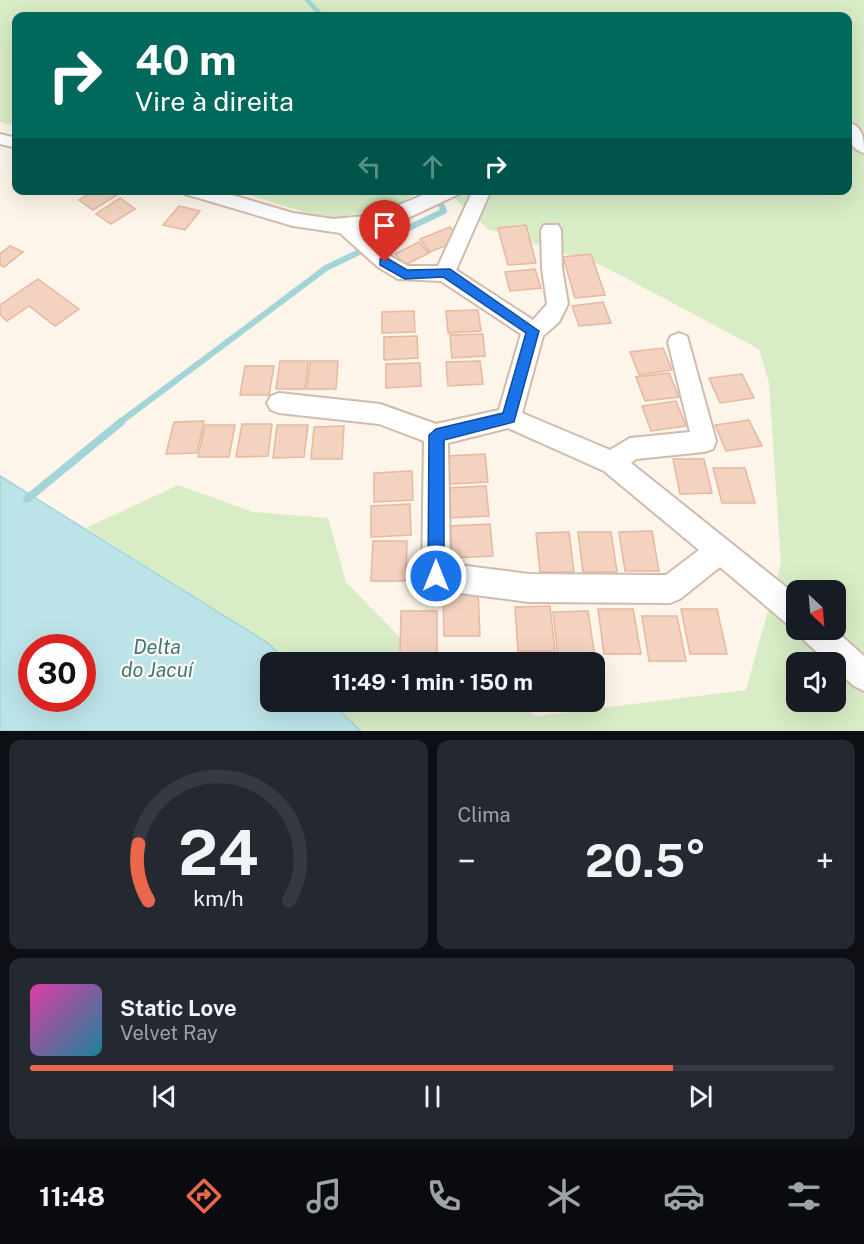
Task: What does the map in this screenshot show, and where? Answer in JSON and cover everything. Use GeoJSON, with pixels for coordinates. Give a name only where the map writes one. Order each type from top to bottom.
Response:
{"type":"FeatureCollection","features":[{"type":"Feature","properties":{"kind":"street"},"geometry":{"type":"LineString","coordinates":[[852,132],[864,147]]}},
{"type":"Feature","properties":{"kind":"street"},"geometry":{"type":"LineString","coordinates":[[210,195],[321,225],[346,227],[370,222],[443,195]]}},
{"type":"Feature","properties":{"kind":"street"},"geometry":{"type":"LineString","coordinates":[[445,273],[480,195]]}},
{"type":"Feature","properties":{"kind":"street"},"geometry":{"type":"LineString","coordinates":[[346,227],[385,262],[405,274],[445,273],[533,331]]}},
{"type":"Feature","properties":{"kind":"street"},"geometry":{"type":"LineString","coordinates":[[509,418],[533,331],[553,317],[560,299],[552,269],[552,230]]}},
{"type":"Feature","properties":{"kind":"street"},"geometry":{"type":"LineString","coordinates":[[613,463],[630,449],[704,441],[679,342]]}},
{"type":"Feature","properties":{"kind":"street"},"geometry":{"type":"LineString","coordinates":[[279,404],[380,414],[436,435],[509,418],[613,463],[786,605]]}},
{"type":"Feature","properties":{"kind":"street"},"geometry":{"type":"LineString","coordinates":[[436,435],[436,576],[529,588],[670,589],[719,550]]}},
{"type":"Feature","properties":{"kind":"street"},"geometry":{"type":"LineString","coordinates":[[825,640],[864,676]]}},
{"type":"Feature","properties":{"kind":"green space"},"geometry":{"type":"Polygon","coordinates":[[[0,0],[864,0],[864,731],[361,731],[341,712],[529,712],[537,716],[569,712],[605,712],[605,708],[746,690],[781,564],[769,383],[759,349],[601,265],[488,229],[450,195],[852,195],[852,12],[12,12],[12,125],[0,122],[0,0]]]}},
{"type":"Feature","properties":{"kind":"green space"},"geometry":{"type":"Polygon","coordinates":[[[250,195],[413,195],[392,208],[325,219],[250,195]]]}},
{"type":"Feature","properties":{"kind":"green space"},"geometry":{"type":"Polygon","coordinates":[[[178,485],[253,512],[328,518],[346,582],[414,652],[277,652],[268,643],[86,528],[178,485]]]}},
{"type":"Feature","properties":{"kind":"water","name":"Delta do Jacuí"},"geometry":{"type":"Polygon","coordinates":[[[0,476],[268,643],[277,652],[260,652],[260,712],[341,712],[361,731],[0,731],[0,476]]]}},
{"type":"Feature","properties":{"kind":"building"},"geometry":{"type":"Polygon","coordinates":[[[86,195],[117,195],[93,210],[79,200],[86,195]]]}},
{"type":"Feature","properties":{"kind":"building"},"geometry":{"type":"Polygon","coordinates":[[[120,198],[135,209],[111,224],[96,214],[120,198]]]}},
{"type":"Feature","properties":{"kind":"building"},"geometry":{"type":"Polygon","coordinates":[[[179,206],[200,211],[185,230],[163,225],[179,206]]]}},
{"type":"Feature","properties":{"kind":"building"},"geometry":{"type":"Polygon","coordinates":[[[526,225],[536,263],[508,265],[498,228],[526,225]]]}},
{"type":"Feature","properties":{"kind":"building"},"geometry":{"type":"Polygon","coordinates":[[[450,227],[460,240],[430,252],[420,239],[450,227]]]}},
{"type":"Feature","properties":{"kind":"building"},"geometry":{"type":"Polygon","coordinates":[[[419,242],[429,253],[405,265],[395,254],[419,242]]]}},
{"type":"Feature","properties":{"kind":"building"},"geometry":{"type":"Polygon","coordinates":[[[10,246],[23,252],[4,267],[0,265],[0,254],[10,246]]]}},
{"type":"Feature","properties":{"kind":"building"},"geometry":{"type":"Polygon","coordinates":[[[591,254],[605,295],[575,298],[563,257],[591,254]]]}},
{"type":"Feature","properties":{"kind":"building"},"geometry":{"type":"Polygon","coordinates":[[[535,269],[541,288],[510,291],[505,272],[535,269]]]}},
{"type":"Feature","properties":{"kind":"building"},"geometry":{"type":"Polygon","coordinates":[[[38,279],[79,309],[55,326],[29,306],[7,321],[0,315],[0,305],[38,279]]]}},
{"type":"Feature","properties":{"kind":"building"},"geometry":{"type":"Polygon","coordinates":[[[603,302],[611,323],[579,326],[572,306],[603,302]]]}},
{"type":"Feature","properties":{"kind":"building"},"geometry":{"type":"Polygon","coordinates":[[[478,310],[481,331],[448,333],[446,311],[478,310]]]}},
{"type":"Feature","properties":{"kind":"building"},"geometry":{"type":"Polygon","coordinates":[[[414,311],[415,332],[382,333],[382,312],[414,311]]]}},
{"type":"Feature","properties":{"kind":"building"},"geometry":{"type":"Polygon","coordinates":[[[483,334],[485,356],[452,358],[450,335],[483,334]]]}},
{"type":"Feature","properties":{"kind":"building"},"geometry":{"type":"Polygon","coordinates":[[[417,336],[418,358],[384,360],[384,337],[417,336]]]}},
{"type":"Feature","properties":{"kind":"building"},"geometry":{"type":"Polygon","coordinates":[[[663,348],[672,370],[639,375],[630,352],[663,348]]]}},
{"type":"Feature","properties":{"kind":"building"},"geometry":{"type":"Polygon","coordinates":[[[280,361],[308,361],[305,389],[276,389],[280,361]]]}},
{"type":"Feature","properties":{"kind":"building"},"geometry":{"type":"Polygon","coordinates":[[[310,361],[338,361],[336,389],[307,389],[310,361]]]}},
{"type":"Feature","properties":{"kind":"building"},"geometry":{"type":"Polygon","coordinates":[[[480,361],[483,384],[448,386],[446,362],[480,361]]]}},
{"type":"Feature","properties":{"kind":"building"},"geometry":{"type":"Polygon","coordinates":[[[420,363],[421,386],[386,388],[386,364],[420,363]]]}},
{"type":"Feature","properties":{"kind":"building"},"geometry":{"type":"Polygon","coordinates":[[[245,366],[274,366],[269,395],[240,395],[245,366]]]}},
{"type":"Feature","properties":{"kind":"building"},"geometry":{"type":"Polygon","coordinates":[[[669,373],[679,397],[645,401],[636,377],[669,373]]]}},
{"type":"Feature","properties":{"kind":"building"},"geometry":{"type":"Polygon","coordinates":[[[742,374],[754,398],[720,403],[709,378],[742,374]]]}},
{"type":"Feature","properties":{"kind":"building"},"geometry":{"type":"Polygon","coordinates":[[[676,401],[686,426],[651,431],[642,406],[676,401]]]}},
{"type":"Feature","properties":{"kind":"building"},"geometry":{"type":"Polygon","coordinates":[[[749,420],[762,446],[726,451],[715,425],[749,420]]]}},
{"type":"Feature","properties":{"kind":"building"},"geometry":{"type":"Polygon","coordinates":[[[204,421],[197,453],[166,454],[174,422],[204,421]]]}},
{"type":"Feature","properties":{"kind":"building"},"geometry":{"type":"Polygon","coordinates":[[[242,424],[272,424],[268,456],[236,457],[242,424]]]}},
{"type":"Feature","properties":{"kind":"building"},"geometry":{"type":"Polygon","coordinates":[[[205,425],[235,425],[229,457],[198,457],[205,425]]]}},
{"type":"Feature","properties":{"kind":"building"},"geometry":{"type":"Polygon","coordinates":[[[277,425],[308,425],[304,457],[273,458],[277,425]]]}},
{"type":"Feature","properties":{"kind":"building"},"geometry":{"type":"Polygon","coordinates":[[[344,426],[342,459],[311,459],[314,427],[344,426]]]}},
{"type":"Feature","properties":{"kind":"building"},"geometry":{"type":"Polygon","coordinates":[[[485,454],[488,482],[450,484],[448,456],[485,454]]]}},
{"type":"Feature","properties":{"kind":"building"},"geometry":{"type":"Polygon","coordinates":[[[673,459],[704,459],[712,493],[680,494],[673,459]]]}},
{"type":"Feature","properties":{"kind":"building"},"geometry":{"type":"Polygon","coordinates":[[[713,468],[745,468],[755,503],[722,503],[713,468]]]}},
{"type":"Feature","properties":{"kind":"building"},"geometry":{"type":"Polygon","coordinates":[[[412,471],[413,500],[374,502],[374,473],[412,471]]]}},
{"type":"Feature","properties":{"kind":"building"},"geometry":{"type":"Polygon","coordinates":[[[486,486],[489,516],[449,518],[447,488],[486,486]]]}},
{"type":"Feature","properties":{"kind":"building"},"geometry":{"type":"Polygon","coordinates":[[[410,504],[411,535],[371,537],[371,506],[410,504]]]}},
{"type":"Feature","properties":{"kind":"building"},"geometry":{"type":"Polygon","coordinates":[[[490,524],[493,556],[453,558],[450,526],[490,524]]]}},
{"type":"Feature","properties":{"kind":"building"},"geometry":{"type":"Polygon","coordinates":[[[652,531],[659,571],[625,571],[619,532],[652,531]]]}},
{"type":"Feature","properties":{"kind":"building"},"geometry":{"type":"Polygon","coordinates":[[[569,532],[574,572],[540,572],[536,533],[569,532]]]}},
{"type":"Feature","properties":{"kind":"building"},"geometry":{"type":"Polygon","coordinates":[[[578,532],[611,532],[617,572],[583,572],[578,532]]]}},
{"type":"Feature","properties":{"kind":"building"},"geometry":{"type":"Polygon","coordinates":[[[373,541],[407,541],[406,581],[371,581],[373,541]]]}},
{"type":"Feature","properties":{"kind":"building"},"geometry":{"type":"Polygon","coordinates":[[[443,592],[478,592],[480,636],[444,636],[443,592]]]}},
{"type":"Feature","properties":{"kind":"building"},"geometry":{"type":"Polygon","coordinates":[[[550,606],[555,651],[518,651],[515,607],[550,606]]]}},
{"type":"Feature","properties":{"kind":"building"},"geometry":{"type":"Polygon","coordinates":[[[598,609],[633,609],[641,654],[605,654],[598,609]]]}},
{"type":"Feature","properties":{"kind":"building"},"geometry":{"type":"Polygon","coordinates":[[[681,609],[717,609],[727,654],[690,654],[681,609]]]}},
{"type":"Feature","properties":{"kind":"building"},"geometry":{"type":"Polygon","coordinates":[[[401,611],[437,611],[437,652],[400,652],[401,611]]]}},
{"type":"Feature","properties":{"kind":"building"},"geometry":{"type":"Polygon","coordinates":[[[588,611],[594,652],[557,652],[553,612],[588,611]]]}},
{"type":"Feature","properties":{"kind":"building"},"geometry":{"type":"Polygon","coordinates":[[[642,616],[677,616],[686,661],[649,661],[642,616]]]}},
{"type":"Feature","properties":{"kind":"waterway"},"geometry":{"type":"LineString","coordinates":[[307,0],[318,12]]}},
{"type":"Feature","properties":{"kind":"waterway"},"geometry":{"type":"LineString","coordinates":[[119,423],[326,268],[444,211],[437,196]]}},
{"type":"Feature","properties":{"kind":"waterway"},"geometry":{"type":"LineString","coordinates":[[27,499],[121,422]]}},
{"type":"Feature","properties":{"kind":"route"},"geometry":{"type":"LineString","coordinates":[[385,262],[405,274],[445,273],[533,331],[509,418],[436,435],[436,576]]}}]}
